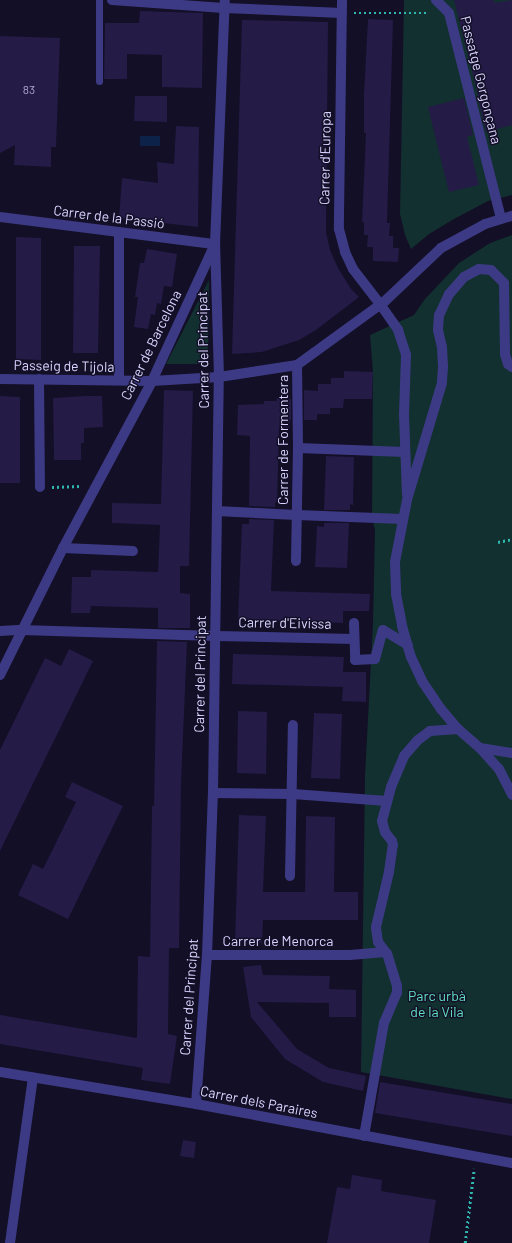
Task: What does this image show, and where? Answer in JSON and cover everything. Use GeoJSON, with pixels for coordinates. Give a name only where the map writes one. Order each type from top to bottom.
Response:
{"type":"FeatureCollection","features":[{"type":"Feature","properties":{"kind":"street"},"geometry":{"type":"LineString","coordinates":[[112,0],[224,4],[342,13]]}},
{"type":"Feature","properties":{"kind":"street","name":"Carrer d'Europa"},"geometry":{"type":"LineString","coordinates":[[342,0],[339,230],[345,252],[353,269],[398,330],[406,355],[404,414],[407,500]]}},
{"type":"Feature","properties":{"kind":"street","name":"Passatge Gorgonçana"},"geometry":{"type":"LineString","coordinates":[[436,0],[450,13],[501,218]]}},
{"type":"Feature","properties":{"kind":"street","name":"Carrer de Barcelona"},"geometry":{"type":"LineString","coordinates":[[0,675],[95,486],[152,381],[215,244],[224,4]]}},
{"type":"Feature","properties":{"kind":"street"},"geometry":{"type":"LineString","coordinates":[[297,365],[380,304],[441,248],[485,224],[501,218],[512,216]]}},
{"type":"Feature","properties":{"kind":"street","name":"Carrer de la Passió"},"geometry":{"type":"LineString","coordinates":[[0,217],[215,244]]}},
{"type":"Feature","properties":{"kind":"street"},"geometry":{"type":"LineString","coordinates":[[119,232],[119,380]]}},
{"type":"Feature","properties":{"kind":"street","name":"Carrer del Principat"},"geometry":{"type":"LineString","coordinates":[[196,1104],[207,956],[213,793],[218,377],[215,244]]}},
{"type":"Feature","properties":{"kind":"street"},"geometry":{"type":"LineString","coordinates":[[512,367],[508,364],[505,354],[504,283],[491,270],[478,269],[464,277],[449,294],[439,315],[438,330],[442,347],[443,367],[442,383],[407,500],[395,562],[396,586],[401,622],[422,681],[441,709],[458,729],[480,748],[498,769],[512,795]]}},
{"type":"Feature","properties":{"kind":"street","name":"Passeig de Tijola"},"geometry":{"type":"LineString","coordinates":[[0,379],[152,381],[218,377],[297,365]]}},
{"type":"Feature","properties":{"kind":"street","name":"Carrer de Formentera"},"geometry":{"type":"LineString","coordinates":[[296,561],[298,448],[297,365]]}},
{"type":"Feature","properties":{"kind":"street"},"geometry":{"type":"LineString","coordinates":[[39,379],[40,487]]}},
{"type":"Feature","properties":{"kind":"street"},"geometry":{"type":"LineString","coordinates":[[298,448],[405,452]]}},
{"type":"Feature","properties":{"kind":"street","name":"Carrer de Formentera"},"geometry":{"type":"LineString","coordinates":[[217,511],[297,515]]}},
{"type":"Feature","properties":{"kind":"street"},"geometry":{"type":"LineString","coordinates":[[297,515],[403,519]]}},
{"type":"Feature","properties":{"kind":"street"},"geometry":{"type":"LineString","coordinates":[[63,548],[133,551]]}},
{"type":"Feature","properties":{"kind":"street"},"geometry":{"type":"LineString","coordinates":[[354,623],[355,660],[375,659],[383,630],[408,645]]}},
{"type":"Feature","properties":{"kind":"street","name":"Carrer d'Eivissa"},"geometry":{"type":"LineString","coordinates":[[0,631],[22,630],[354,639]]}},
{"type":"Feature","properties":{"kind":"street"},"geometry":{"type":"LineString","coordinates":[[290,876],[293,794],[293,725]]}},
{"type":"Feature","properties":{"kind":"street"},"geometry":{"type":"LineString","coordinates":[[364,1136],[384,1023],[397,993],[397,986],[385,952],[378,942],[376,927],[389,872],[393,845],[392,841],[385,832],[382,821],[387,800],[404,756],[418,740],[430,731],[458,729]]}},
{"type":"Feature","properties":{"kind":"street"},"geometry":{"type":"LineString","coordinates":[[480,748],[512,753]]}},
{"type":"Feature","properties":{"kind":"street"},"geometry":{"type":"LineString","coordinates":[[213,793],[293,794],[387,800]]}},
{"type":"Feature","properties":{"kind":"street","name":"Carrer de Menorca"},"geometry":{"type":"LineString","coordinates":[[207,956],[350,956],[385,952]]}},
{"type":"Feature","properties":{"kind":"street","name":"Carrer dels Paraires"},"geometry":{"type":"LineString","coordinates":[[0,1072],[196,1104],[512,1163]]}},
{"type":"Feature","properties":{"kind":"street"},"geometry":{"type":"LineString","coordinates":[[10,1243],[33,1078]]}},
{"type":"Feature","properties":{"kind":"lane"},"geometry":{"type":"LineString","coordinates":[[99,0],[99,81]]}},
{"type":"Feature","properties":{"kind":"path"},"geometry":{"type":"LineString","coordinates":[[342,13],[450,13]]}},
{"type":"Feature","properties":{"kind":"path"},"geometry":{"type":"LineString","coordinates":[[40,487],[95,486]]}},
{"type":"Feature","properties":{"kind":"path"},"geometry":{"type":"LineString","coordinates":[[498,542],[512,539]]}},
{"type":"Feature","properties":{"kind":"path"},"geometry":{"type":"LineString","coordinates":[[465,1243],[476,1156]]}},
{"type":"Feature","properties":{"kind":"green space"},"geometry":{"type":"Polygon","coordinates":[[[404,0],[512,0],[512,195],[488,201],[454,219],[429,234],[411,249],[405,235],[400,214],[404,0]]]}},
{"type":"Feature","properties":{"kind":"green space","name":"Parc urbà de la Vila"},"geometry":{"type":"Polygon","coordinates":[[[512,235],[512,1099],[361,1072],[365,776],[373,623],[375,529],[372,519],[373,372],[370,335],[414,315],[425,299],[459,263],[490,243],[512,235]]]}},
{"type":"Feature","properties":{"kind":"green space"},"geometry":{"type":"Polygon","coordinates":[[[209,280],[208,364],[166,364],[209,280]]]}},
{"type":"Feature","properties":{"kind":"water"},"geometry":{"type":"Polygon","coordinates":[[[140,136],[160,136],[160,146],[140,146],[140,136]]]}},
{"type":"Feature","properties":{"kind":"building"},"geometry":{"type":"Polygon","coordinates":[[[454,0],[494,0],[495,3],[512,0],[512,125],[486,132],[454,0]]]}},
{"type":"Feature","properties":{"kind":"building"},"geometry":{"type":"Polygon","coordinates":[[[140,11],[203,13],[202,88],[162,87],[162,55],[127,54],[127,79],[104,79],[105,23],[139,23],[140,11]]]}},
{"type":"Feature","properties":{"kind":"building"},"geometry":{"type":"Polygon","coordinates":[[[368,19],[393,20],[387,223],[390,223],[389,236],[393,236],[393,248],[399,248],[398,262],[373,261],[373,247],[367,247],[368,235],[364,235],[364,222],[362,222],[366,133],[364,133],[364,94],[368,19]]]}},
{"type":"Feature","properties":{"kind":"building"},"geometry":{"type":"Polygon","coordinates":[[[242,20],[328,22],[326,232],[330,250],[338,268],[351,289],[359,297],[316,330],[299,340],[262,352],[232,354],[242,20]]]}},
{"type":"Feature","properties":{"kind":"building"},"geometry":{"type":"Polygon","coordinates":[[[0,36],[60,38],[56,147],[51,147],[51,167],[14,165],[15,145],[0,153],[0,36]]]}},
{"type":"Feature","properties":{"kind":"building"},"geometry":{"type":"Polygon","coordinates":[[[135,96],[167,96],[167,122],[134,121],[135,96]]]}},
{"type":"Feature","properties":{"kind":"building"},"geometry":{"type":"Polygon","coordinates":[[[464,98],[473,135],[467,137],[479,185],[449,192],[428,107],[464,98]]]}},
{"type":"Feature","properties":{"kind":"building"},"geometry":{"type":"Polygon","coordinates":[[[176,126],[199,127],[198,227],[119,218],[122,178],[158,183],[157,162],[174,164],[176,126]]]}},
{"type":"Feature","properties":{"kind":"building"},"geometry":{"type":"Polygon","coordinates":[[[16,237],[41,238],[41,360],[16,359],[16,237]]]}},
{"type":"Feature","properties":{"kind":"building"},"geometry":{"type":"Polygon","coordinates":[[[74,246],[100,246],[98,353],[73,353],[74,246]]]}},
{"type":"Feature","properties":{"kind":"building"},"geometry":{"type":"Polygon","coordinates":[[[147,249],[177,254],[172,287],[164,286],[161,304],[157,303],[155,315],[151,314],[148,329],[134,327],[138,297],[135,297],[140,263],[144,263],[147,249]]]}},
{"type":"Feature","properties":{"kind":"building"},"geometry":{"type":"Polygon","coordinates":[[[344,371],[373,372],[372,399],[344,399],[343,408],[330,408],[330,414],[317,414],[317,420],[304,420],[304,390],[318,391],[318,384],[331,384],[331,378],[344,378],[344,371]]]}},
{"type":"Feature","properties":{"kind":"building"},"geometry":{"type":"Polygon","coordinates":[[[164,390],[193,391],[189,566],[180,566],[180,593],[190,594],[190,628],[158,628],[158,608],[91,606],[90,613],[71,613],[72,577],[91,577],[91,570],[158,572],[160,525],[112,523],[112,503],[161,504],[164,390]]]}},
{"type":"Feature","properties":{"kind":"building"},"geometry":{"type":"Polygon","coordinates":[[[0,396],[20,397],[20,483],[0,483],[0,396]]]}},
{"type":"Feature","properties":{"kind":"building"},"geometry":{"type":"Polygon","coordinates":[[[102,396],[103,427],[84,428],[84,443],[81,443],[81,460],[54,460],[53,398],[102,396]]]}},
{"type":"Feature","properties":{"kind":"building"},"geometry":{"type":"Polygon","coordinates":[[[277,398],[291,399],[291,420],[289,429],[279,428],[277,503],[275,502],[275,507],[249,506],[250,436],[237,435],[238,405],[264,404],[264,401],[277,401],[277,398]]]}},
{"type":"Feature","properties":{"kind":"building"},"geometry":{"type":"Polygon","coordinates":[[[326,456],[354,457],[353,505],[350,504],[350,510],[324,510],[326,456]]]}},
{"type":"Feature","properties":{"kind":"building"},"geometry":{"type":"Polygon","coordinates":[[[249,519],[274,520],[271,591],[370,594],[369,611],[343,611],[343,623],[238,619],[242,524],[249,524],[249,519]]]}},
{"type":"Feature","properties":{"kind":"building"},"geometry":{"type":"Polygon","coordinates":[[[324,523],[349,523],[347,568],[315,567],[317,526],[324,527],[324,523]]]}},
{"type":"Feature","properties":{"kind":"building"},"geometry":{"type":"Polygon","coordinates":[[[157,641],[187,642],[181,784],[179,948],[169,948],[168,1034],[177,1036],[170,1084],[141,1080],[143,1068],[0,1044],[0,1015],[137,1038],[138,956],[150,957],[152,806],[154,806],[157,641]]]}},
{"type":"Feature","properties":{"kind":"building"},"geometry":{"type":"Polygon","coordinates":[[[69,649],[93,661],[0,851],[0,750],[45,658],[61,666],[69,649]]]}},
{"type":"Feature","properties":{"kind":"building"},"geometry":{"type":"Polygon","coordinates":[[[233,654],[344,657],[343,672],[366,672],[366,702],[342,701],[343,687],[232,684],[233,654]]]}},
{"type":"Feature","properties":{"kind":"building"},"geometry":{"type":"Polygon","coordinates":[[[238,711],[267,712],[266,774],[237,773],[238,711]]]}},
{"type":"Feature","properties":{"kind":"building"},"geometry":{"type":"Polygon","coordinates":[[[314,713],[342,714],[340,779],[311,778],[314,713]]]}},
{"type":"Feature","properties":{"kind":"building"},"geometry":{"type":"Polygon","coordinates":[[[72,782],[123,806],[68,919],[18,895],[33,864],[43,869],[76,802],[65,797],[72,782]]]}},
{"type":"Feature","properties":{"kind":"building"},"geometry":{"type":"Polygon","coordinates":[[[239,815],[266,816],[263,892],[305,892],[306,816],[335,817],[334,892],[358,892],[358,920],[263,920],[262,943],[235,942],[239,815]]]}},
{"type":"Feature","properties":{"kind":"building"},"geometry":{"type":"Polygon","coordinates":[[[261,965],[263,975],[330,976],[329,989],[356,990],[356,1017],[329,1017],[329,1003],[257,1002],[297,1049],[329,1068],[366,1076],[363,1091],[323,1082],[285,1059],[251,1017],[243,967],[261,965]]]}},
{"type":"Feature","properties":{"kind":"building"},"geometry":{"type":"Polygon","coordinates":[[[380,1082],[512,1104],[512,1136],[375,1113],[380,1082]]]}},
{"type":"Feature","properties":{"kind":"building"},"geometry":{"type":"Polygon","coordinates":[[[183,1140],[196,1142],[194,1158],[180,1156],[183,1140]]]}},
{"type":"Feature","properties":{"kind":"building"},"geometry":{"type":"Polygon","coordinates":[[[352,1175],[382,1180],[381,1191],[436,1200],[429,1243],[327,1243],[337,1187],[350,1189],[352,1175]]]}}]}
